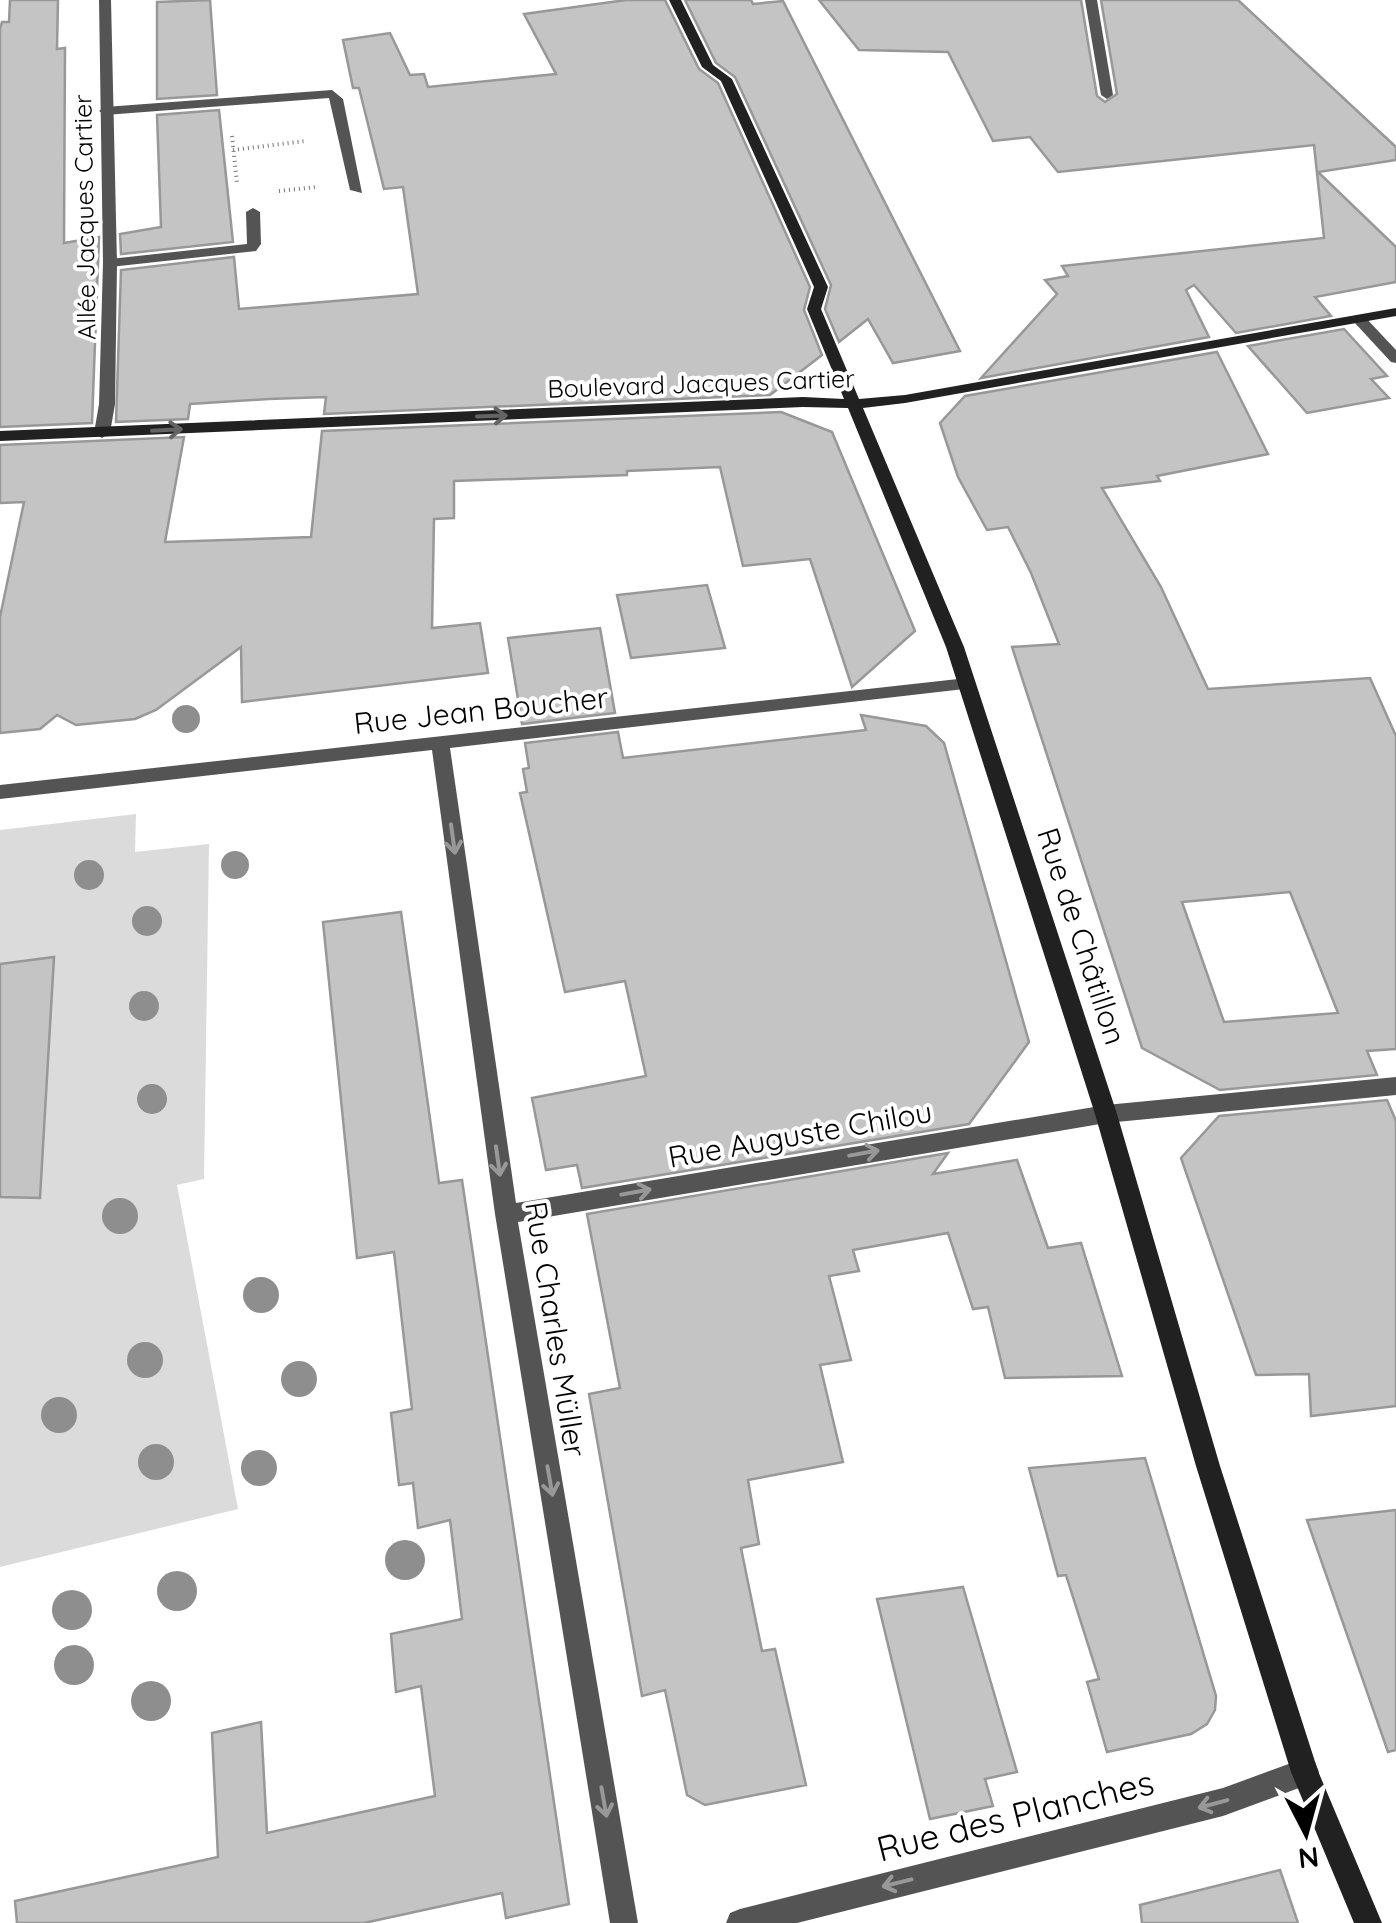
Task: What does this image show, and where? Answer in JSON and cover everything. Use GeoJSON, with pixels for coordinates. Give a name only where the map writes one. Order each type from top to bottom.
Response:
{"type":"FeatureCollection","features":[{"type":"Feature","properties":{"kind":"street","name":"Allée Jacques Cartier"},"geometry":{"type":"LineString","coordinates":[[102,433],[108,404],[110,263],[104,0]]}},
{"type":"Feature","properties":{"kind":"street","name":"Rue de Châtillon"},"geometry":{"type":"LineString","coordinates":[[675,0],[708,68],[726,79],[821,287],[814,309],[967,684],[1106,1114],[1208,1466],[1304,1772],[1368,1923]]}},
{"type":"Feature","properties":{"kind":"street"},"geometry":{"type":"LineString","coordinates":[[1091,0],[1108,95]]}},
{"type":"Feature","properties":{"kind":"street"},"geometry":{"type":"LineString","coordinates":[[106,112],[332,94],[337,99],[357,190]]}},
{"type":"Feature","properties":{"kind":"street"},"geometry":{"type":"LineString","coordinates":[[110,263],[250,248],[254,244],[252,212]]}},
{"type":"Feature","properties":{"kind":"street","name":"Boulevard Jacques Cartier"},"geometry":{"type":"LineString","coordinates":[[0,436],[854,404],[1396,312]]}},
{"type":"Feature","properties":{"kind":"street"},"geometry":{"type":"LineString","coordinates":[[1359,319],[1396,360]]}},
{"type":"Feature","properties":{"kind":"street","name":"Rue Jean Boucher"},"geometry":{"type":"LineString","coordinates":[[0,792],[967,684]]}},
{"type":"Feature","properties":{"kind":"street","name":"Rue Charles Müller"},"geometry":{"type":"LineString","coordinates":[[440,742],[506,1214],[624,1923]]}},
{"type":"Feature","properties":{"kind":"street","name":"Rue Auguste Chilou"},"geometry":{"type":"LineString","coordinates":[[506,1214],[1106,1114],[1396,1086]]}},
{"type":"Feature","properties":{"kind":"street","name":"Rue des Planches"},"geometry":{"type":"LineString","coordinates":[[740,1923],[1223,1802],[1304,1772]]}},
{"type":"Feature","properties":{"kind":"path"},"geometry":{"type":"LineString","coordinates":[[230,100],[238,195]]}},
{"type":"Feature","properties":{"kind":"path"},"geometry":{"type":"LineString","coordinates":[[234,150],[311,140]]}},
{"type":"Feature","properties":{"kind":"path"},"geometry":{"type":"LineString","coordinates":[[271,192],[319,187],[316,172]]}},
{"type":"Feature","properties":{"kind":"shaded area"},"geometry":{"type":"Polygon","coordinates":[[[136,814],[135,852],[209,844],[204,1179],[177,1185],[238,1509],[0,1567],[0,1134],[45,1127],[54,957],[0,964],[0,830],[136,814]]]}},
{"type":"Feature","properties":{"kind":"building"},"geometry":{"type":"Polygon","coordinates":[[[10,0],[58,0],[57,49],[65,48],[64,243],[99,237],[92,423],[0,427],[0,29],[2,22],[9,22],[10,0]]]}},
{"type":"Feature","properties":{"kind":"building"},"geometry":{"type":"Polygon","coordinates":[[[210,0],[217,95],[157,99],[157,2],[210,0]]]}},
{"type":"Feature","properties":{"kind":"building"},"geometry":{"type":"Polygon","coordinates":[[[626,0],[665,0],[699,69],[718,83],[810,287],[804,310],[822,355],[770,395],[324,414],[326,397],[269,399],[190,404],[188,419],[116,422],[121,270],[234,257],[239,309],[418,294],[403,187],[384,189],[359,88],[353,88],[343,40],[390,33],[410,75],[424,74],[428,87],[556,74],[524,14],[626,0]]]}},
{"type":"Feature","properties":{"kind":"building"},"geometry":{"type":"Polygon","coordinates":[[[685,0],[751,0],[753,4],[783,1],[960,351],[893,363],[868,319],[839,342],[825,309],[831,285],[735,77],[716,63],[685,0]]]}},
{"type":"Feature","properties":{"kind":"building"},"geometry":{"type":"Polygon","coordinates":[[[819,0],[1081,0],[1097,96],[1105,102],[1117,94],[1101,0],[1238,0],[1396,147],[1396,160],[1318,172],[1396,247],[1396,282],[1315,297],[1331,316],[1236,333],[1194,285],[1186,290],[1209,337],[981,378],[1057,294],[1045,280],[1068,276],[1062,266],[1324,238],[1314,145],[1058,172],[1030,137],[993,141],[948,52],[859,50],[819,0]]]}},
{"type":"Feature","properties":{"kind":"building"},"geometry":{"type":"Polygon","coordinates":[[[219,110],[233,242],[121,254],[120,234],[161,227],[157,115],[219,110]]]}},
{"type":"Feature","properties":{"kind":"building"},"geometry":{"type":"Polygon","coordinates":[[[1344,329],[1387,376],[1371,379],[1389,398],[1307,413],[1248,346],[1344,329]]]}},
{"type":"Feature","properties":{"kind":"building"},"geometry":{"type":"Polygon","coordinates":[[[1217,352],[1268,454],[1157,476],[1160,481],[1102,488],[1161,587],[1208,689],[1370,678],[1396,736],[1396,1049],[1367,1051],[1377,1075],[1220,1090],[1142,1048],[1012,647],[1059,644],[1008,527],[987,530],[958,477],[940,423],[965,396],[1217,352]],[[1290,892],[1182,902],[1224,1022],[1338,1013],[1290,892]]]}},
{"type":"Feature","properties":{"kind":"building"},"geometry":{"type":"Polygon","coordinates":[[[781,412],[832,432],[915,631],[852,687],[810,559],[743,566],[720,467],[627,471],[627,475],[454,481],[454,518],[434,519],[432,628],[480,623],[488,673],[242,702],[241,647],[156,710],[135,719],[76,725],[57,715],[40,729],[0,733],[0,617],[24,502],[0,503],[0,445],[184,437],[165,542],[311,537],[322,431],[781,412]]]}},
{"type":"Feature","properties":{"kind":"building"},"geometry":{"type":"Polygon","coordinates":[[[707,585],[725,648],[631,658],[617,595],[707,585]]]}},
{"type":"Feature","properties":{"kind":"building"},"geometry":{"type":"Polygon","coordinates":[[[600,628],[615,713],[522,724],[508,638],[600,628]]]}},
{"type":"Feature","properties":{"kind":"building"},"geometry":{"type":"Polygon","coordinates":[[[861,715],[926,726],[944,743],[1029,1042],[969,1124],[582,1188],[577,1165],[546,1170],[532,1098],[646,1076],[625,981],[565,992],[520,793],[527,792],[523,769],[529,768],[525,743],[618,732],[623,758],[866,730],[861,715]]]}},
{"type":"Feature","properties":{"kind":"building"},"geometry":{"type":"Polygon","coordinates":[[[401,912],[439,1183],[462,1180],[569,1904],[506,1918],[502,1893],[364,1923],[17,1923],[15,1901],[218,1857],[212,1733],[261,1722],[267,1833],[435,1796],[421,1686],[396,1692],[391,1634],[462,1619],[450,1520],[418,1528],[413,1483],[399,1485],[391,1413],[412,1409],[394,1252],[357,1258],[323,922],[401,912]]]}},
{"type":"Feature","properties":{"kind":"building"},"geometry":{"type":"Polygon","coordinates":[[[54,957],[40,1198],[0,1197],[0,964],[54,957]]]}},
{"type":"Feature","properties":{"kind":"building"},"geometry":{"type":"Polygon","coordinates":[[[1387,1100],[1396,1121],[1396,1406],[1311,1416],[1309,1374],[1256,1375],[1181,1158],[1219,1116],[1387,1100]]]}},
{"type":"Feature","properties":{"kind":"building"},"geometry":{"type":"Polygon","coordinates":[[[948,1153],[933,1174],[1017,1160],[1048,1248],[1081,1243],[1122,1376],[1005,1378],[988,1307],[973,1309],[948,1233],[853,1250],[859,1271],[829,1276],[851,1360],[820,1365],[843,1462],[748,1480],[759,1544],[741,1548],[762,1651],[775,1649],[806,1785],[705,1805],[687,1795],[665,1690],[642,1696],[589,1394],[620,1388],[587,1214],[948,1153]]]}},
{"type":"Feature","properties":{"kind":"building"},"geometry":{"type":"Polygon","coordinates":[[[1145,1458],[1216,1696],[1215,1710],[1207,1724],[1191,1734],[1107,1752],[1087,1682],[1099,1679],[1066,1575],[1058,1576],[1029,1468],[1145,1458]]]}},
{"type":"Feature","properties":{"kind":"building"},"geometry":{"type":"Polygon","coordinates":[[[1396,1510],[1396,1750],[1388,1752],[1307,1520],[1396,1510]]]}},
{"type":"Feature","properties":{"kind":"building"},"geometry":{"type":"Polygon","coordinates":[[[963,1587],[1017,1772],[985,1779],[993,1806],[930,1819],[877,1599],[963,1587]]]}},
{"type":"Feature","properties":{"kind":"building"},"geometry":{"type":"Polygon","coordinates":[[[1280,1870],[1298,1923],[1142,1923],[1140,1905],[1280,1870]]]}}]}
